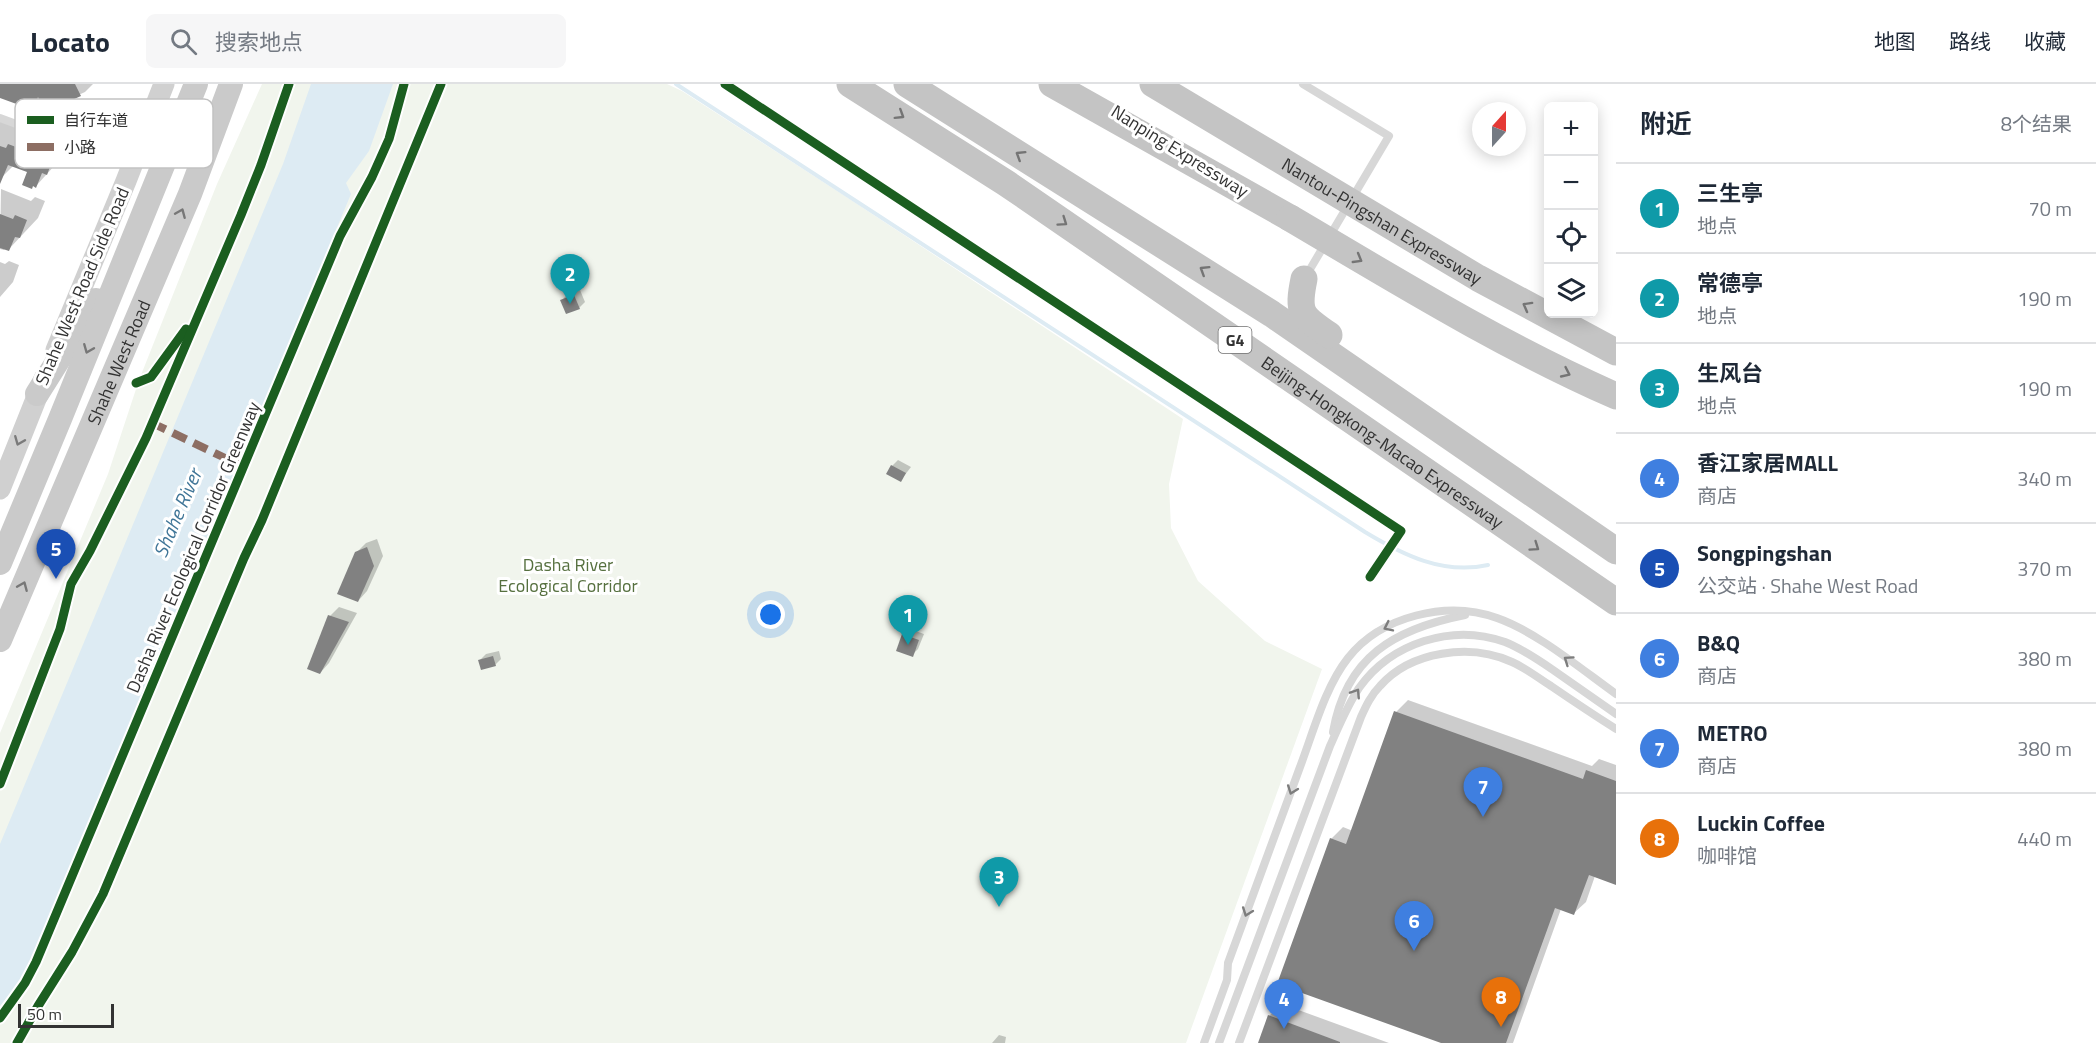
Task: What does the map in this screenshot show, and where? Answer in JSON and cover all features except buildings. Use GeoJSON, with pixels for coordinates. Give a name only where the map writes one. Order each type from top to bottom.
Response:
{"type":"FeatureCollection","features":[{"type":"Feature","properties":{"kind":"highway","name":"Beijing-Hongkong-Macao Expressway"},"geometry":{"type":"LineString","coordinates":[[850,84],[1006,183],[1616,602]]}},
{"type":"Feature","properties":{"kind":"highway","name":"G4"},"geometry":{"type":"LineString","coordinates":[[907,84],[1235,290],[1616,551]]}},
{"type":"Feature","properties":{"kind":"highway"},"geometry":{"type":"LineString","coordinates":[[1052,84],[1290,218],[1449,312],[1530,356],[1616,396]]}},
{"type":"Feature","properties":{"kind":"highway","name":"Nanping Expressway"},"geometry":{"type":"LineString","coordinates":[[1071,84],[1290,218]]}},
{"type":"Feature","properties":{"kind":"highway","name":"Nantou-Pingshan Expressway"},"geometry":{"type":"LineString","coordinates":[[1153,84],[1478,278],[1616,352]]}},
{"type":"Feature","properties":{"kind":"highway"},"geometry":{"type":"LineString","coordinates":[[1175,84],[1315,182]]}},
{"type":"Feature","properties":{"kind":"highway"},"geometry":{"type":"LineString","coordinates":[[1235,290],[1263,297],[1276,296],[1288,293],[1304,279]]}},
{"type":"Feature","properties":{"kind":"highway"},"geometry":{"type":"LineString","coordinates":[[1304,279],[1300,298],[1301,308],[1304,315],[1316,326],[1616,534]]}},
{"type":"Feature","properties":{"kind":"main road","name":"Shahe West Road Side Road"},"geometry":{"type":"LineString","coordinates":[[158,99],[164,84]]}},
{"type":"Feature","properties":{"kind":"main road","name":"Shahe West Road"},"geometry":{"type":"LineString","coordinates":[[190,99],[196,84]]}},
{"type":"Feature","properties":{"kind":"main road","name":"Shahe West Road"},"geometry":{"type":"LineString","coordinates":[[213,131],[231,84]]}},
{"type":"Feature","properties":{"kind":"main road","name":"Shahe West Road Side Road"},"geometry":{"type":"LineString","coordinates":[[0,489],[132,168]]}},
{"type":"Feature","properties":{"kind":"main road","name":"Shahe West Road"},"geometry":{"type":"LineString","coordinates":[[0,563],[161,168]]}},
{"type":"Feature","properties":{"kind":"main road","name":"Shahe West Road"},"geometry":{"type":"LineString","coordinates":[[0,640],[199,168]]}},
{"type":"Feature","properties":{"kind":"main road"},"geometry":{"type":"LineString","coordinates":[[115,370],[125,319],[159,238],[156,227],[149,223],[141,224],[135,231]]}},
{"type":"Feature","properties":{"kind":"main road"},"geometry":{"type":"LineString","coordinates":[[38,394],[126,256]]}},
{"type":"Feature","properties":{"kind":"lane"},"geometry":{"type":"LineString","coordinates":[[1303,84],[1389,136],[1304,279]]}},
{"type":"Feature","properties":{"kind":"lane"},"geometry":{"type":"LineString","coordinates":[[0,118],[15,124]]}},
{"type":"Feature","properties":{"kind":"lane"},"geometry":{"type":"LineString","coordinates":[[1204,1043],[1227,980],[1228,963],[1331,687],[1348,658],[1376,633],[1394,624],[1433,612],[1476,613],[1496,618],[1519,628],[1616,694]]}},
{"type":"Feature","properties":{"kind":"lane"},"geometry":{"type":"LineString","coordinates":[[1330,746],[1341,699],[1358,669],[1368,658],[1398,637],[1416,629],[1476,613]]}},
{"type":"Feature","properties":{"kind":"lane"},"geometry":{"type":"LineString","coordinates":[[1219,1043],[1330,746],[1349,705],[1372,673],[1405,648],[1423,640],[1463,634],[1485,636],[1505,642],[1542,663],[1616,714]]}},
{"type":"Feature","properties":{"kind":"lane"},"geometry":{"type":"LineString","coordinates":[[1239,1043],[1369,699],[1391,675],[1420,660],[1439,654],[1461,652],[1497,656],[1521,667],[1616,729]]}},
{"type":"Feature","properties":{"kind":"green space","name":"Dasha River Ecological Corridor"},"geometry":{"type":"Polygon","coordinates":[[[262,84],[667,84],[682,91],[848,198],[1183,419],[1169,484],[1171,528],[1198,581],[1265,641],[1322,669],[1186,1043],[0,1043],[0,733],[108,474],[139,380],[217,184],[262,84]]]}},
{"type":"Feature","properties":{"kind":"water","name":"Shahe River"},"geometry":{"type":"Polygon","coordinates":[[[311,84],[393,84],[369,151],[346,183],[351,194],[37,945],[22,979],[0,1006],[0,844],[283,164],[311,84]]]}},
{"type":"Feature","properties":{"kind":"waterway"},"geometry":{"type":"LineString","coordinates":[[676,84],[1365,532],[1424,561],[1455,567],[1488,565]]}},
{"type":"Feature","properties":{"kind":"marked path"},"geometry":{"type":"LineString","coordinates":[[152,423],[244,467]]}},
{"type":"Feature","properties":{"kind":"cycle path"},"geometry":{"type":"LineString","coordinates":[[0,784],[60,629],[71,584],[90,551],[146,438],[241,215],[289,84]]}},
{"type":"Feature","properties":{"kind":"cycle path","name":"Dasha River Ecological Corridor Greenway"},"geometry":{"type":"LineString","coordinates":[[0,1018],[25,983],[36,962],[340,236],[372,177],[389,139],[404,84]]}},
{"type":"Feature","properties":{"kind":"cycle path"},"geometry":{"type":"LineString","coordinates":[[17,1043],[72,952],[103,894],[262,520],[441,84]]}},
{"type":"Feature","properties":{"kind":"cycle path"},"geometry":{"type":"LineString","coordinates":[[725,84],[1401,531],[1370,577]]}},
{"type":"Feature","properties":{"kind":"cycle path"},"geometry":{"type":"LineString","coordinates":[[136,383],[151,377],[186,329]]}},
{"type":"Feature","properties":{"kind":"place","name":"常德亭"},"geometry":{"type":"Point","coordinates":[570,304]}},
{"type":"Feature","properties":{"kind":"place","name":"Songpingshan"},"geometry":{"type":"Point","coordinates":[56,579]}},
{"type":"Feature","properties":{"kind":"place","name":"三生亭"},"geometry":{"type":"Point","coordinates":[908,645]}},
{"type":"Feature","properties":{"kind":"place","name":"METRO"},"geometry":{"type":"Point","coordinates":[1483,817]}},
{"type":"Feature","properties":{"kind":"place","name":"生风台"},"geometry":{"type":"Point","coordinates":[999,907]}},
{"type":"Feature","properties":{"kind":"place","name":"B&Q"},"geometry":{"type":"Point","coordinates":[1414,951]}},
{"type":"Feature","properties":{"kind":"place","name":"Luckin Coffee"},"geometry":{"type":"Point","coordinates":[1501,1027]}},
{"type":"Feature","properties":{"kind":"place","name":"香江家居MALL"},"geometry":{"type":"Point","coordinates":[1284,1029]}}]}
